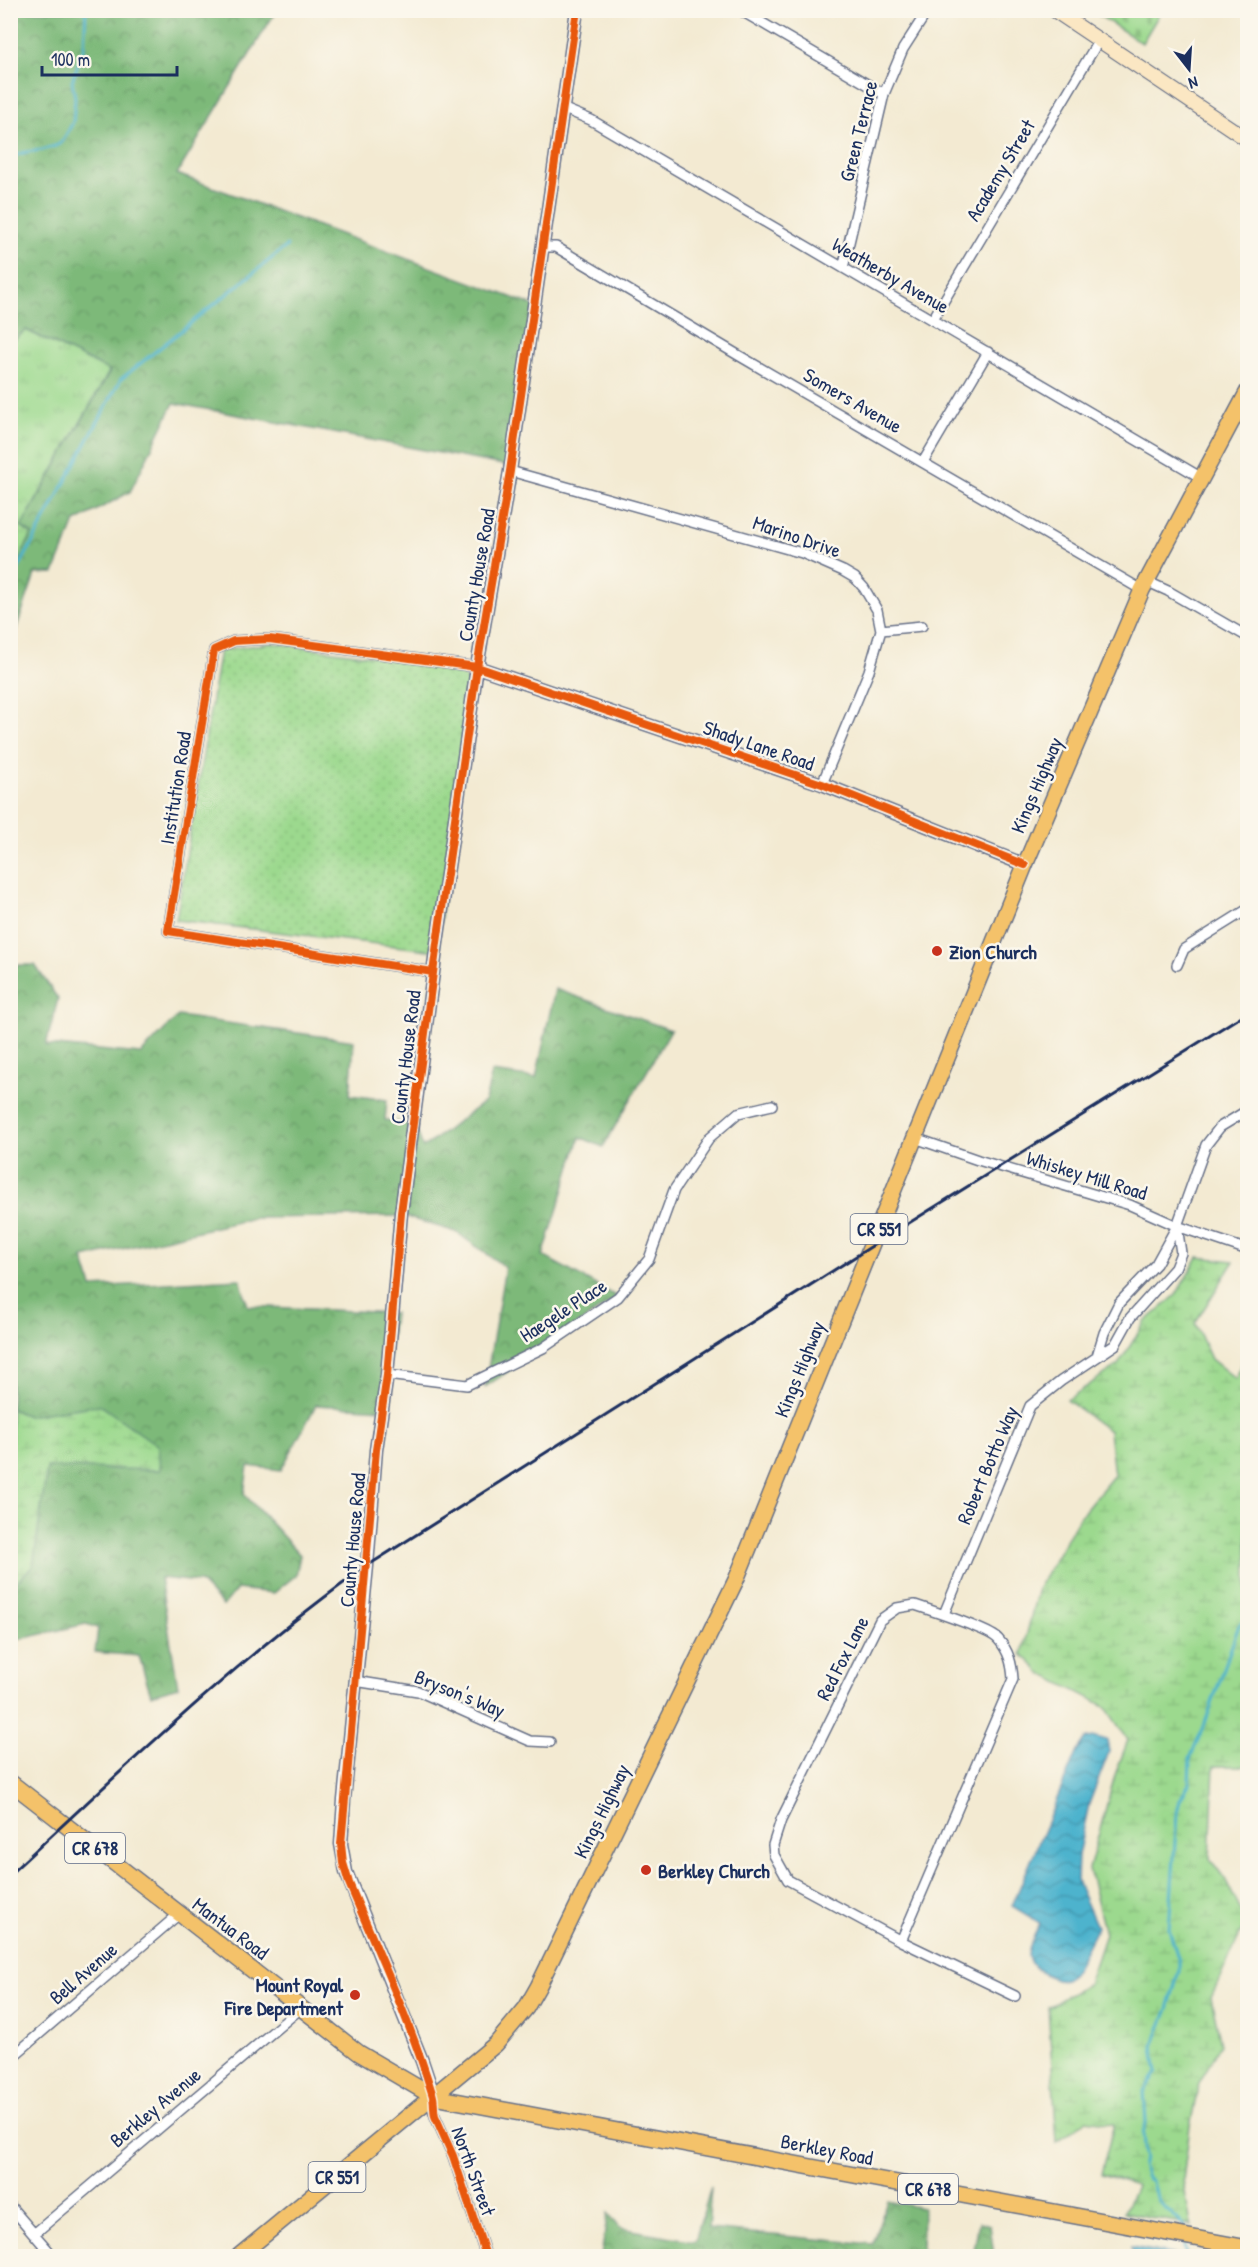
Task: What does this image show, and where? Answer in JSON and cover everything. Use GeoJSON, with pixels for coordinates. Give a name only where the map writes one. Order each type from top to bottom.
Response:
{"type":"FeatureCollection","features":[{"type":"Feature","properties":{"kind":"main road"},"geometry":{"type":"LineString","coordinates":[[1054,10],[1248,140]]}},
{"type":"Feature","properties":{"kind":"main road","name":"Kings Highway"},"geometry":{"type":"LineString","coordinates":[[239,2256],[434,2097],[505,2034],[526,2008],[538,1987],[736,1580],[1025,865],[1144,585],[1248,391]]}},
{"type":"Feature","properties":{"kind":"main road","name":"Mantua Road"},"geometry":{"type":"LineString","coordinates":[[10,1782],[359,2053],[434,2097]]}},
{"type":"Feature","properties":{"kind":"main road","name":"Berkley Road"},"geometry":{"type":"LineString","coordinates":[[434,2097],[1248,2248]]}},
{"type":"Feature","properties":{"kind":"street","name":"County House Road"},"geometry":{"type":"LineString","coordinates":[[434,2097],[421,2058],[349,1883],[343,1863],[341,1844],[344,1800],[376,1450],[387,1376],[401,1213],[432,972],[477,667],[544,247],[577,10]]}},
{"type":"Feature","properties":{"kind":"street"},"geometry":{"type":"LineString","coordinates":[[740,10],[884,94]]}},
{"type":"Feature","properties":{"kind":"street","name":"Green Terrace"},"geometry":{"type":"LineString","coordinates":[[843,268],[884,94],[903,49],[928,10]]}},
{"type":"Feature","properties":{"kind":"street","name":"Academy Street"},"geometry":{"type":"LineString","coordinates":[[933,319],[1099,40]]}},
{"type":"Feature","properties":{"kind":"street","name":"Weatherby Avenue"},"geometry":{"type":"LineString","coordinates":[[562,108],[591,120],[1200,477]]}},
{"type":"Feature","properties":{"kind":"street","name":"Somers Avenue"},"geometry":{"type":"LineString","coordinates":[[544,247],[556,247],[923,462],[1144,585],[1168,591],[1248,637]]}},
{"type":"Feature","properties":{"kind":"street"},"geometry":{"type":"LineString","coordinates":[[923,462],[988,352]]}},
{"type":"Feature","properties":{"kind":"street","name":"Marino Drive"},"geometry":{"type":"LineString","coordinates":[[510,471],[802,553],[855,578],[877,610],[881,630]]}},
{"type":"Feature","properties":{"kind":"street"},"geometry":{"type":"LineString","coordinates":[[822,784],[869,671],[881,630],[922,626]]}},
{"type":"Feature","properties":{"kind":"street","name":"Institution Road"},"geometry":{"type":"LineString","coordinates":[[432,972],[168,932],[214,650],[234,641],[268,639],[477,667]]}},
{"type":"Feature","properties":{"kind":"street","name":"Shady Lane Road"},"geometry":{"type":"LineString","coordinates":[[477,667],[822,784],[1025,865]]}},
{"type":"Feature","properties":{"kind":"street"},"geometry":{"type":"LineString","coordinates":[[1177,965],[1184,949],[1248,909]]}},
{"type":"Feature","properties":{"kind":"street","name":"Haegele Place"},"geometry":{"type":"LineString","coordinates":[[387,1376],[467,1385],[543,1348],[618,1297],[650,1260],[674,1190],[709,1138],[738,1113],[772,1106]]}},
{"type":"Feature","properties":{"kind":"street"},"geometry":{"type":"LineString","coordinates":[[1097,1356],[1104,1333],[1119,1303],[1156,1264],[1177,1226],[1206,1145],[1220,1127],[1248,1110]]}},
{"type":"Feature","properties":{"kind":"street","name":"Whiskey Mill Road"},"geometry":{"type":"LineString","coordinates":[[915,1138],[987,1163],[1130,1205],[1177,1226],[1248,1250]]}},
{"type":"Feature","properties":{"kind":"street","name":"Robert Botto Way"},"geometry":{"type":"LineString","coordinates":[[944,1614],[1030,1406],[1097,1356],[1115,1346],[1130,1318],[1175,1268],[1181,1253],[1177,1226]]}},
{"type":"Feature","properties":{"kind":"street","name":"Red Fox Lane"},"geometry":{"type":"LineString","coordinates":[[901,1941],[1013,1679],[1010,1658],[996,1637],[944,1614],[915,1605],[897,1608],[880,1620],[781,1820],[772,1845],[774,1855],[788,1880],[901,1941],[1015,1996]]}},
{"type":"Feature","properties":{"kind":"street","name":"Bryson's Way"},"geometry":{"type":"LineString","coordinates":[[356,1682],[418,1690],[530,1741],[550,1742]]}},
{"type":"Feature","properties":{"kind":"street","name":"Bell Avenue"},"geometry":{"type":"LineString","coordinates":[[10,2059],[179,1914]]}},
{"type":"Feature","properties":{"kind":"street","name":"Berkley Avenue"},"geometry":{"type":"LineString","coordinates":[[34,2234],[301,2008]]}},
{"type":"Feature","properties":{"kind":"street","name":"North Street"},"geometry":{"type":"LineString","coordinates":[[434,2097],[435,2116],[453,2156],[486,2256]]}},
{"type":"Feature","properties":{"kind":"street"},"geometry":{"type":"LineString","coordinates":[[10,2206],[52,2256]]}},
{"type":"Feature","properties":{"kind":"green space"},"geometry":{"type":"Polygon","coordinates":[[[11,11],[276,11],[177,174],[535,306],[509,466],[174,403],[130,492],[75,522],[54,573],[35,574],[11,644],[11,575],[32,534],[21,527],[110,371],[26,330],[11,342],[11,11]]]}},
{"type":"Feature","properties":{"kind":"green space"},"geometry":{"type":"Polygon","coordinates":[[[1092,11],[1161,11],[1142,43],[1092,11]]]}},
{"type":"Feature","properties":{"kind":"green space"},"geometry":{"type":"Polygon","coordinates":[[[26,330],[110,370],[21,527],[33,534],[11,575],[11,342],[26,330]]]}},
{"type":"Feature","properties":{"kind":"green space"},"geometry":{"type":"Polygon","coordinates":[[[272,643],[462,668],[461,673],[473,686],[436,951],[176,920],[220,650],[272,643]]]}},
{"type":"Feature","properties":{"kind":"green space"},"geometry":{"type":"Polygon","coordinates":[[[15,965],[35,965],[58,999],[46,1045],[141,1054],[178,1016],[354,1041],[350,1095],[387,1100],[385,1120],[415,1125],[423,1148],[485,1101],[492,1072],[536,1078],[555,989],[671,1030],[603,1147],[580,1137],[543,1256],[618,1297],[485,1387],[505,1267],[456,1232],[403,1216],[254,1218],[83,1258],[92,1287],[240,1279],[248,1306],[394,1313],[383,1409],[316,1405],[281,1470],[248,1466],[244,1494],[300,1555],[296,1575],[274,1593],[237,1589],[223,1606],[200,1582],[160,1578],[178,1687],[151,1695],[139,1656],[95,1652],[98,1628],[86,1624],[12,1641],[10,1639],[10,1584],[14,1584],[33,1566],[47,1467],[160,1470],[100,1405],[27,1416],[11,1409],[10,977],[15,965]]]}},
{"type":"Feature","properties":{"kind":"green space"},"geometry":{"type":"Polygon","coordinates":[[[1198,1257],[1234,1261],[1195,1323],[1211,1359],[1236,1379],[1247,1345],[1247,1766],[1214,1766],[1210,1859],[1225,1879],[1246,1921],[1211,1998],[1221,2044],[1199,2083],[1190,2126],[1183,2180],[1191,2225],[1124,2212],[1137,2185],[1101,2174],[1114,2124],[1086,2120],[1057,2142],[1048,2007],[1088,1984],[1105,1934],[1089,1869],[1115,1775],[1128,1740],[1105,1706],[1042,1674],[1022,1654],[1038,1588],[1079,1518],[1114,1475],[1109,1431],[1067,1400],[1118,1365],[1145,1322],[1176,1295],[1198,1257]]]}},
{"type":"Feature","properties":{"kind":"green space"},"geometry":{"type":"Polygon","coordinates":[[[100,1405],[158,1446],[160,1470],[47,1467],[33,1566],[14,1584],[11,1584],[11,1409],[27,1416],[100,1405]]]}},
{"type":"Feature","properties":{"kind":"green space"},"geometry":{"type":"Polygon","coordinates":[[[711,2187],[708,2229],[872,2244],[887,2201],[923,2208],[922,2251],[973,2256],[601,2256],[608,2213],[620,2228],[695,2241],[711,2187]]]}},
{"type":"Feature","properties":{"kind":"green space"},"geometry":{"type":"Polygon","coordinates":[[[979,2222],[990,2225],[994,2256],[973,2256],[979,2222]]]}},
{"type":"Feature","properties":{"kind":"water"},"geometry":{"type":"Polygon","coordinates":[[[1096,1737],[1107,1740],[1109,1752],[1089,1804],[1078,1855],[1077,1881],[1097,1927],[1073,1974],[1066,1979],[1060,1979],[1048,1976],[1029,1960],[1028,1951],[1040,1923],[1012,1906],[1077,1751],[1086,1738],[1096,1737]]]}},
{"type":"Feature","properties":{"kind":"water"},"geometry":{"type":"Polygon","coordinates":[[[1131,2247],[1182,2256],[1132,2256],[1131,2247]]]}},
{"type":"Feature","properties":{"kind":"waterway"},"geometry":{"type":"LineString","coordinates":[[10,157],[58,145],[63,141],[73,122],[75,98],[72,81],[84,47],[86,10]]}},
{"type":"Feature","properties":{"kind":"waterway"},"geometry":{"type":"LineString","coordinates":[[10,584],[121,379],[287,246]]}},
{"type":"Feature","properties":{"kind":"waterway"},"geometry":{"type":"LineString","coordinates":[[1185,2228],[1161,2203],[1142,2165],[1145,2158],[1143,2134],[1146,2123],[1144,2091],[1157,2073],[1153,2046],[1168,2009],[1179,1970],[1179,1961],[1169,1929],[1177,1813],[1180,1800],[1189,1784],[1190,1759],[1203,1729],[1239,1625],[1248,1617]]}},
{"type":"Feature","properties":{"kind":"waterway"},"geometry":{"type":"LineString","coordinates":[[1185,2245],[1186,2256]]}},
{"type":"Feature","properties":{"kind":"railway"},"geometry":{"type":"LineString","coordinates":[[10,1874],[228,1675],[367,1566],[872,1246],[1248,1012]]}},
{"type":"Feature","properties":{"kind":"cycle path"},"geometry":{"type":"LineString","coordinates":[[486,2256],[453,2156],[435,2116],[433,2096],[414,2040],[349,1883],[343,1863],[341,1844],[376,1450],[387,1375],[401,1213],[477,667],[510,471],[577,10]]}},
{"type":"Feature","properties":{"kind":"cycle path"},"geometry":{"type":"LineString","coordinates":[[433,972],[168,931],[214,650],[234,641],[269,639],[477,667],[822,784],[1025,865]]}},
{"type":"Feature","properties":{"kind":"place","name":"Zion Church"},"geometry":{"type":"Point","coordinates":[937,951]}},
{"type":"Feature","properties":{"kind":"place","name":"Berkley Church"},"geometry":{"type":"Point","coordinates":[646,1870]}},
{"type":"Feature","properties":{"kind":"place","name":"Mount Royal Fire Department"},"geometry":{"type":"Point","coordinates":[355,1995]}}]}
